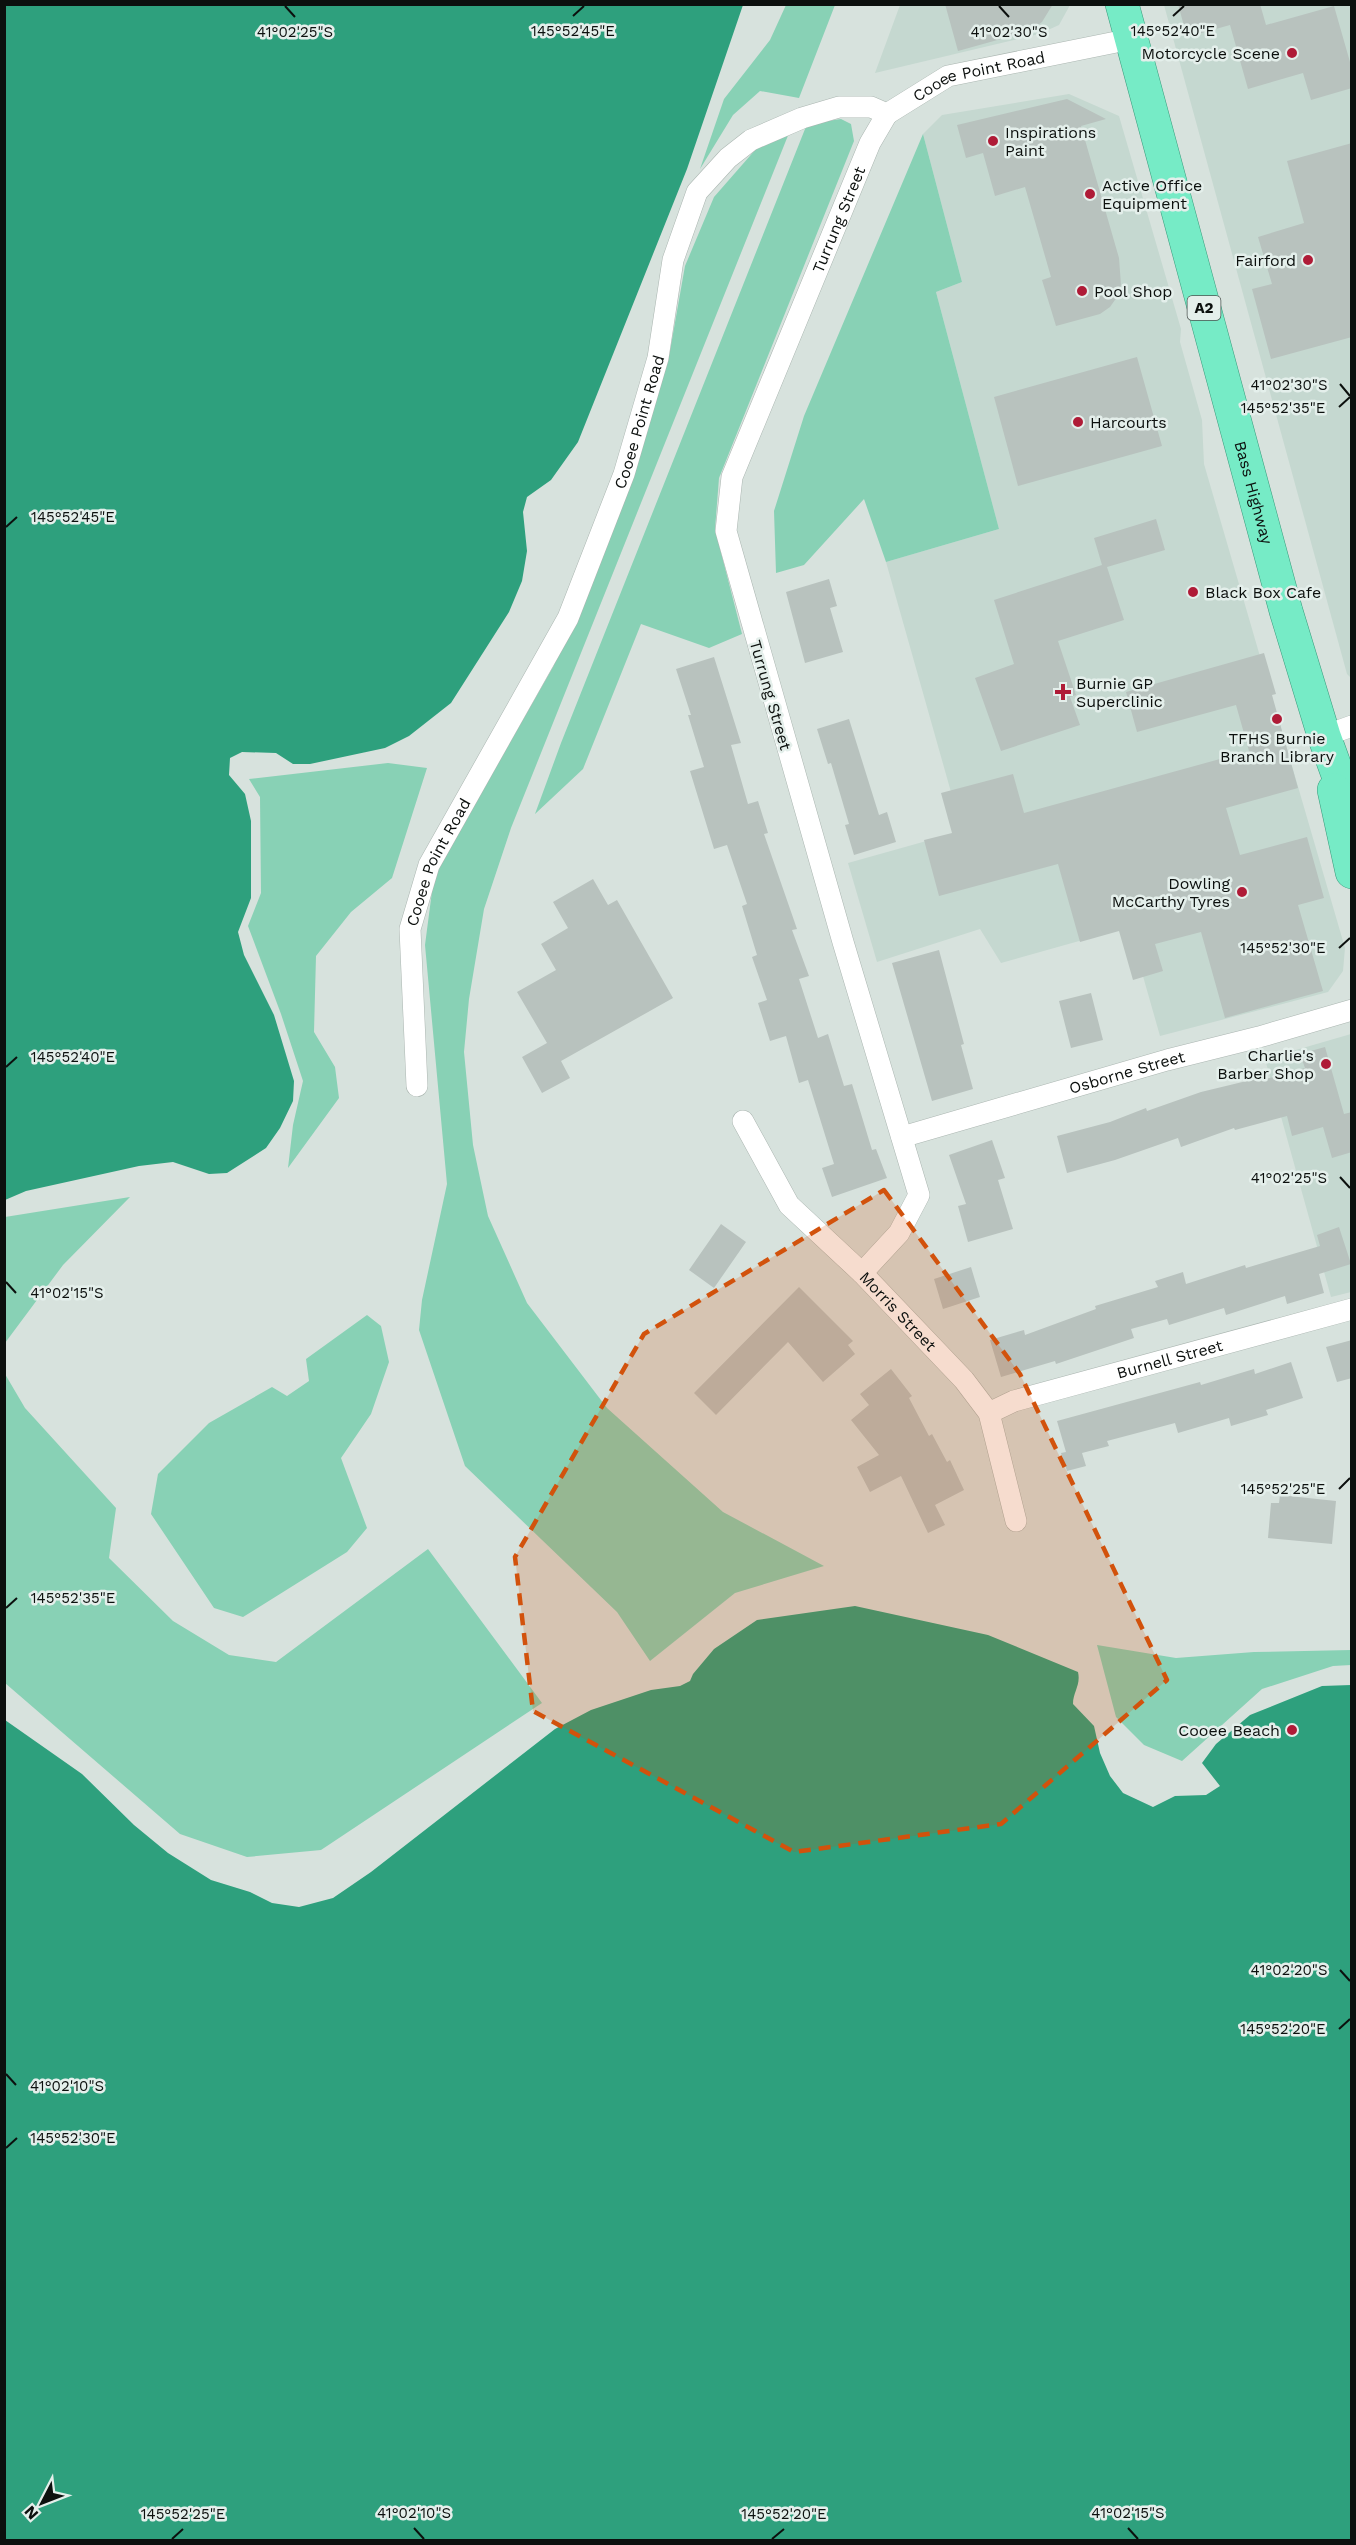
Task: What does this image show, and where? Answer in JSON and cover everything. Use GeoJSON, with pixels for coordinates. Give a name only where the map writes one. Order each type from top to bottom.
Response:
{"type":"FeatureCollection","features":[{"type":"Feature","properties":{"kind":"highway","name":"Bass Highway"},"geometry":{"type":"LineString","coordinates":[[1122,4],[1286,611],[1338,731],[1352,814]]}},
{"type":"Feature","properties":{"kind":"highway","name":"Bass Highway"},"geometry":{"type":"LineString","coordinates":[[1338,731],[1344,842],[1352,872]]}},
{"type":"Feature","properties":{"kind":"street","name":"Cooee Point Road"},"geometry":{"type":"LineString","coordinates":[[417,1086],[411,929],[429,865],[568,618],[627,464],[658,358],[673,260],[697,192],[728,158],[751,140],[802,117],[839,107],[871,107],[887,114],[948,76],[1131,39]]}},
{"type":"Feature","properties":{"kind":"street","name":"Turrung Street"},"geometry":{"type":"LineString","coordinates":[[862,1273],[899,1233],[919,1195],[840,931],[726,531],[732,477],[870,143],[887,114]]}},
{"type":"Feature","properties":{"kind":"street","name":"Osborne Street"},"geometry":{"type":"LineString","coordinates":[[902,1137],[1167,1060],[1352,1010]]}},
{"type":"Feature","properties":{"kind":"street","name":"Morris Street"},"geometry":{"type":"LineString","coordinates":[[743,1121],[789,1206],[862,1273],[964,1380],[989,1413],[1016,1521]]}},
{"type":"Feature","properties":{"kind":"street","name":"Burnell Street"},"geometry":{"type":"LineString","coordinates":[[989,1413],[1014,1401],[1352,1309]]}},
{"type":"Feature","properties":{"kind":"highlighted area"},"geometry":{"type":"Polygon","coordinates":[[[884,1190],[1020,1374],[1167,1680],[1001,1824],[794,1852],[533,1711],[515,1557],[644,1334],[884,1190]]]}},
{"type":"Feature","properties":{"kind":"shaded area"},"geometry":{"type":"Polygon","coordinates":[[[5,4],[743,5],[687,169],[578,442],[551,480],[527,497],[523,512],[527,551],[522,581],[509,612],[451,703],[409,736],[385,748],[310,764],[293,764],[276,753],[242,752],[230,758],[229,775],[245,794],[251,821],[251,898],[238,932],[244,955],[274,1015],[294,1081],[293,1101],[280,1128],[266,1148],[227,1173],[209,1174],[173,1162],[139,1166],[26,1191],[5,1200],[5,4]]]}},
{"type":"Feature","properties":{"kind":"shaded area"},"geometry":{"type":"Polygon","coordinates":[[[786,5],[835,5],[799,98],[760,91],[733,115],[700,169],[724,99],[770,40],[786,5]]]}},
{"type":"Feature","properties":{"kind":"shaded area"},"geometry":{"type":"Polygon","coordinates":[[[900,5],[1070,5],[1059,25],[1039,34],[875,73],[900,5]]]}},
{"type":"Feature","properties":{"kind":"shaded area"},"geometry":{"type":"Polygon","coordinates":[[[1164,5],[1351,5],[1351,678],[1347,674],[1164,5]]]}},
{"type":"Feature","properties":{"kind":"shaded area"},"geometry":{"type":"Polygon","coordinates":[[[1069,94],[1119,116],[1181,329],[1180,342],[1202,420],[1204,464],[1345,948],[1343,971],[1328,992],[1160,1036],[1129,927],[1001,963],[980,929],[877,962],[848,863],[962,831],[886,562],[999,529],[936,292],[962,282],[923,134],[942,115],[1069,94]]]}},
{"type":"Feature","properties":{"kind":"shaded area"},"geometry":{"type":"Polygon","coordinates":[[[841,119],[851,124],[854,141],[719,478],[715,529],[742,634],[709,648],[641,624],[583,769],[535,814],[561,743],[807,124],[841,119]]]}},
{"type":"Feature","properties":{"kind":"shaded area"},"geometry":{"type":"Polygon","coordinates":[[[789,133],[511,828],[484,909],[469,999],[464,1052],[473,1145],[488,1216],[527,1303],[607,1408],[723,1512],[824,1566],[735,1593],[650,1661],[617,1612],[465,1466],[419,1330],[422,1300],[447,1184],[425,945],[434,876],[553,667],[610,534],[668,362],[685,266],[714,197],[756,149],[789,133]]]}},
{"type":"Feature","properties":{"kind":"shaded area"},"geometry":{"type":"Polygon","coordinates":[[[923,134],[962,282],[936,292],[999,529],[886,562],[864,499],[804,565],[776,573],[774,511],[804,416],[923,134]]]}},
{"type":"Feature","properties":{"kind":"shaded area"},"geometry":{"type":"Polygon","coordinates":[[[388,763],[427,768],[392,878],[351,912],[316,956],[314,1032],[335,1067],[339,1098],[288,1168],[293,1125],[303,1081],[248,926],[261,893],[260,797],[249,779],[388,763]]]}},
{"type":"Feature","properties":{"kind":"shaded area"},"geometry":{"type":"Polygon","coordinates":[[[1351,1034],[1351,1292],[1331,1297],[1265,1059],[1351,1034]]]}},
{"type":"Feature","properties":{"kind":"shaded area"},"geometry":{"type":"Polygon","coordinates":[[[130,1197],[63,1265],[5,1343],[5,1217],[130,1197]]]}},
{"type":"Feature","properties":{"kind":"shaded area"},"geometry":{"type":"Polygon","coordinates":[[[367,1315],[381,1326],[389,1362],[371,1414],[341,1458],[367,1528],[347,1552],[243,1617],[214,1608],[151,1514],[158,1474],[209,1423],[272,1387],[287,1396],[309,1381],[306,1359],[367,1315]]]}},
{"type":"Feature","properties":{"kind":"shaded area"},"geometry":{"type":"Polygon","coordinates":[[[5,1374],[25,1408],[116,1508],[109,1558],[173,1621],[229,1655],[276,1662],[428,1549],[542,1703],[321,1850],[247,1857],[180,1834],[5,1683],[5,1374]]]}},
{"type":"Feature","properties":{"kind":"shaded area"},"geometry":{"type":"Polygon","coordinates":[[[855,1606],[988,1635],[1078,1672],[1073,1704],[1094,1726],[1100,1753],[1110,1776],[1123,1793],[1153,1807],[1175,1796],[1206,1795],[1220,1786],[1202,1763],[1216,1744],[1250,1715],[1322,1686],[1351,1685],[1351,2540],[5,2540],[5,1720],[82,1774],[134,1825],[168,1853],[211,1880],[250,1892],[272,1903],[299,1907],[333,1898],[371,1872],[555,1729],[591,1710],[651,1690],[680,1686],[690,1681],[714,1649],[757,1620],[855,1606]]]}},
{"type":"Feature","properties":{"kind":"shaded area"},"geometry":{"type":"Polygon","coordinates":[[[1097,1645],[1176,1658],[1254,1652],[1351,1650],[1351,1665],[1333,1666],[1262,1689],[1182,1761],[1144,1745],[1116,1717],[1097,1645]]]}},
{"type":"Feature","properties":{"kind":"building"},"geometry":{"type":"Polygon","coordinates":[[[945,4],[1053,4],[1042,22],[1030,31],[958,51],[945,4]]]}},
{"type":"Feature","properties":{"kind":"building","name":"Motorcycle Scene"},"geometry":{"type":"Polygon","coordinates":[[[1178,4],[1260,4],[1266,25],[1334,6],[1352,69],[1352,88],[1311,100],[1303,73],[1248,89],[1230,25],[1187,37],[1178,4]]]}},
{"type":"Feature","properties":{"kind":"building"},"geometry":{"type":"Polygon","coordinates":[[[1067,99],[1106,119],[1081,126],[1119,258],[1121,285],[1110,307],[1100,314],[1056,326],[1042,280],[1051,277],[1025,187],[995,196],[983,153],[966,158],[957,125],[1067,99]]]}},
{"type":"Feature","properties":{"kind":"building","name":"Fairford"},"geometry":{"type":"Polygon","coordinates":[[[1352,143],[1352,337],[1271,359],[1252,289],[1272,284],[1258,237],[1304,223],[1287,161],[1352,143]]]}},
{"type":"Feature","properties":{"kind":"building","name":"Harcourts"},"geometry":{"type":"Polygon","coordinates":[[[1137,357],[1162,446],[1018,486],[994,397],[1137,357]]]}},
{"type":"Feature","properties":{"kind":"building"},"geometry":{"type":"Polygon","coordinates":[[[1156,519],[1165,550],[1107,567],[1124,620],[1058,641],[1076,695],[1070,697],[1080,725],[1001,751],[975,678],[1014,664],[994,600],[1102,565],[1094,538],[1156,519]]]}},
{"type":"Feature","properties":{"kind":"building"},"geometry":{"type":"Polygon","coordinates":[[[829,579],[837,606],[830,608],[843,652],[805,663],[786,592],[829,579]]]}},
{"type":"Feature","properties":{"kind":"building"},"geometry":{"type":"Polygon","coordinates":[[[1264,653],[1276,694],[1272,695],[1298,788],[1226,808],[1240,855],[1307,837],[1324,898],[1298,905],[1323,991],[1225,1018],[1201,932],[1155,944],[1163,971],[1133,980],[1119,931],[1080,942],[1058,864],[939,896],[924,840],[952,833],[941,793],[1013,774],[1024,813],[1249,751],[1236,705],[1137,732],[1126,692],[1264,653]]]}},
{"type":"Feature","properties":{"kind":"building"},"geometry":{"type":"Polygon","coordinates":[[[714,657],[741,743],[731,745],[748,804],[758,801],[768,833],[764,834],[797,929],[792,930],[809,976],[799,979],[818,1038],[828,1034],[844,1086],[852,1084],[872,1150],[876,1149],[887,1178],[832,1197],[822,1168],[834,1164],[808,1080],[799,1083],[786,1036],[770,1041],[758,1003],[767,1000],[752,957],[757,955],[742,906],[747,904],[727,845],[714,849],[690,771],[704,767],[676,669],[714,657]]]}},
{"type":"Feature","properties":{"kind":"building"},"geometry":{"type":"Polygon","coordinates":[[[849,719],[879,815],[887,812],[896,842],[854,855],[845,825],[849,824],[831,763],[828,764],[817,729],[849,719]]]}},
{"type":"Feature","properties":{"kind":"building"},"geometry":{"type":"Polygon","coordinates":[[[593,879],[608,905],[617,900],[673,998],[561,1061],[570,1078],[542,1093],[522,1057],[547,1043],[517,992],[556,970],[541,944],[568,928],[553,902],[593,879]]]}},
{"type":"Feature","properties":{"kind":"building"},"geometry":{"type":"Polygon","coordinates":[[[939,950],[964,1044],[961,1045],[973,1089],[932,1101],[892,963],[939,950]]]}},
{"type":"Feature","properties":{"kind":"building"},"geometry":{"type":"Polygon","coordinates":[[[1091,993],[1103,1040],[1071,1048],[1059,1001],[1091,993]]]}},
{"type":"Feature","properties":{"kind":"building"},"geometry":{"type":"Polygon","coordinates":[[[1325,1047],[1344,1114],[1352,1112],[1352,1152],[1332,1158],[1323,1127],[1292,1136],[1287,1116],[1235,1130],[1234,1128],[1181,1147],[1178,1138],[1115,1160],[1067,1173],[1057,1136],[1110,1122],[1146,1108],[1147,1111],[1201,1092],[1259,1078],[1259,1081],[1305,1068],[1300,1054],[1325,1047]]]}},
{"type":"Feature","properties":{"kind":"building"},"geometry":{"type":"Polygon","coordinates":[[[992,1140],[1005,1178],[998,1180],[1013,1229],[968,1242],[958,1206],[966,1204],[949,1155],[992,1140]]]}},
{"type":"Feature","properties":{"kind":"building"},"geometry":{"type":"Polygon","coordinates":[[[721,1224],[746,1242],[714,1288],[689,1270],[721,1224]]]}},
{"type":"Feature","properties":{"kind":"building"},"geometry":{"type":"Polygon","coordinates":[[[1339,1227],[1351,1264],[1319,1274],[1324,1293],[1287,1304],[1285,1296],[1226,1315],[1224,1308],[1169,1325],[1167,1319],[1131,1329],[1134,1338],[1056,1364],[1055,1361],[1001,1377],[990,1340],[1024,1330],[1025,1335],[1096,1309],[1095,1306],[1158,1287],[1155,1281],[1183,1272],[1186,1284],[1245,1265],[1246,1268],[1320,1246],[1317,1235],[1339,1227]]]}},
{"type":"Feature","properties":{"kind":"building"},"geometry":{"type":"Polygon","coordinates":[[[971,1267],[980,1297],[943,1309],[934,1279],[971,1267]]]}},
{"type":"Feature","properties":{"kind":"building"},"geometry":{"type":"Polygon","coordinates":[[[799,1287],[853,1341],[848,1345],[855,1354],[823,1382],[788,1342],[716,1415],[694,1393],[799,1287]]]}},
{"type":"Feature","properties":{"kind":"building"},"geometry":{"type":"Polygon","coordinates":[[[1352,1340],[1352,1378],[1337,1382],[1326,1347],[1352,1340]]]}},
{"type":"Feature","properties":{"kind":"building"},"geometry":{"type":"Polygon","coordinates":[[[1291,1362],[1303,1398],[1266,1410],[1268,1415],[1231,1426],[1229,1418],[1178,1433],[1175,1423],[1107,1441],[1109,1446],[1082,1453],[1086,1466],[1067,1471],[1061,1453],[1066,1452],[1057,1421],[1200,1382],[1201,1385],[1254,1369],[1255,1374],[1291,1362]]]}},
{"type":"Feature","properties":{"kind":"building"},"geometry":{"type":"Polygon","coordinates":[[[891,1369],[912,1396],[909,1398],[929,1436],[932,1434],[947,1462],[950,1460],[964,1490],[935,1505],[945,1525],[928,1533],[901,1476],[870,1492],[857,1467],[879,1455],[851,1420],[869,1405],[860,1394],[891,1369]]]}},
{"type":"Feature","properties":{"kind":"building"},"geometry":{"type":"Polygon","coordinates":[[[1280,1495],[1336,1501],[1332,1544],[1268,1538],[1271,1503],[1279,1503],[1280,1495]]]}},
{"type":"Feature","properties":{"kind":"place","name":"Motorcycle Scene"},"geometry":{"type":"Point","coordinates":[1292,53]}},
{"type":"Feature","properties":{"kind":"place","name":"Inspirations Paint"},"geometry":{"type":"Point","coordinates":[993,141]}},
{"type":"Feature","properties":{"kind":"place","name":"Active Office Equipment"},"geometry":{"type":"Point","coordinates":[1090,194]}},
{"type":"Feature","properties":{"kind":"place","name":"Fairford"},"geometry":{"type":"Point","coordinates":[1308,260]}},
{"type":"Feature","properties":{"kind":"place","name":"Pool Shop"},"geometry":{"type":"Point","coordinates":[1082,291]}},
{"type":"Feature","properties":{"kind":"place","name":"Harcourts"},"geometry":{"type":"Point","coordinates":[1078,422]}},
{"type":"Feature","properties":{"kind":"place","name":"Black Box Cafe"},"geometry":{"type":"Point","coordinates":[1193,592]}},
{"type":"Feature","properties":{"kind":"place","name":"Burnie GP Superclinic"},"geometry":{"type":"Point","coordinates":[1063,692]}},
{"type":"Feature","properties":{"kind":"place","name":"TFHS Burnie Branch Library"},"geometry":{"type":"Point","coordinates":[1277,719]}},
{"type":"Feature","properties":{"kind":"place","name":"Dowling McCarthy Tyres"},"geometry":{"type":"Point","coordinates":[1242,892]}},
{"type":"Feature","properties":{"kind":"place","name":"Charlie's Barber Shop"},"geometry":{"type":"Point","coordinates":[1326,1064]}},
{"type":"Feature","properties":{"kind":"place","name":"Cooee Beach"},"geometry":{"type":"Point","coordinates":[1292,1730]}}]}
